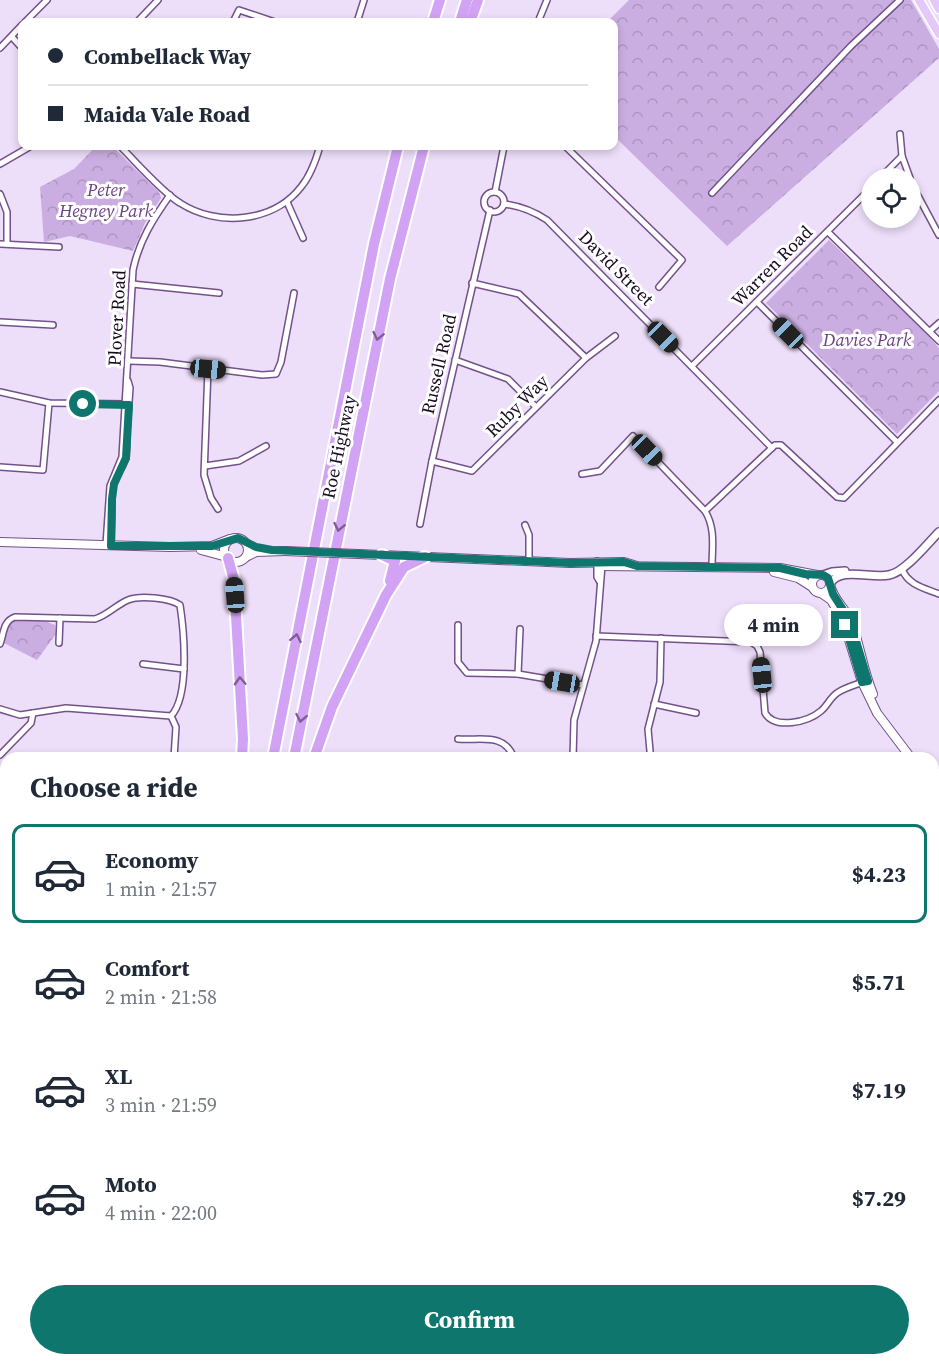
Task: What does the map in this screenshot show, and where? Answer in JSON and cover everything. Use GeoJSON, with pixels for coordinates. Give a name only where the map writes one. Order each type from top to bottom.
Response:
{"type":"FeatureCollection","features":[{"type":"Feature","properties":{"kind":"highway"},"geometry":{"type":"LineString","coordinates":[[429,18],[434,0]]}},
{"type":"Feature","properties":{"kind":"highway"},"geometry":{"type":"LineString","coordinates":[[434,18],[440,0]]}},
{"type":"Feature","properties":{"kind":"highway"},"geometry":{"type":"LineString","coordinates":[[461,18],[467,0]]}},
{"type":"Feature","properties":{"kind":"highway"},"geometry":{"type":"LineString","coordinates":[[471,18],[478,0]]}},
{"type":"Feature","properties":{"kind":"highway","name":"Roe Highway"},"geometry":{"type":"LineString","coordinates":[[274,752],[361,308],[396,150]]}},
{"type":"Feature","properties":{"kind":"highway","name":"Roe Highway"},"geometry":{"type":"LineString","coordinates":[[295,752],[390,279],[425,150]]}},
{"type":"Feature","properties":{"kind":"highway"},"geometry":{"type":"LineString","coordinates":[[382,555],[390,557],[395,562],[386,595]]}},
{"type":"Feature","properties":{"kind":"highway"},"geometry":{"type":"LineString","coordinates":[[227,557],[233,570],[234,580],[242,752]]}},
{"type":"Feature","properties":{"kind":"highway"},"geometry":{"type":"LineString","coordinates":[[316,752],[332,707],[386,595],[404,567],[424,557]]}},
{"type":"Feature","properties":{"kind":"main road"},"geometry":{"type":"LineString","coordinates":[[919,0],[939,34]]}},
{"type":"Feature","properties":{"kind":"main road"},"geometry":{"type":"LineString","coordinates":[[934,0],[939,9]]}},
{"type":"Feature","properties":{"kind":"main road"},"geometry":{"type":"LineString","coordinates":[[170,547],[212,546],[230,539],[242,539],[256,547],[285,551],[599,564],[628,562],[637,566],[780,568],[820,575],[828,578],[833,594],[850,621],[865,682]]}},
{"type":"Feature","properties":{"kind":"main road"},"geometry":{"type":"LineString","coordinates":[[227,557],[225,546],[230,539]]}},
{"type":"Feature","properties":{"kind":"main road"},"geometry":{"type":"LineString","coordinates":[[242,539],[248,549],[243,559]]}},
{"type":"Feature","properties":{"kind":"main road"},"geometry":{"type":"LineString","coordinates":[[0,542],[170,547],[205,550],[236,561],[256,552],[272,550]]}},
{"type":"Feature","properties":{"kind":"main road"},"geometry":{"type":"LineString","coordinates":[[736,568],[787,574],[804,580],[816,592],[831,600],[843,620],[877,713],[906,752]]}},
{"type":"Feature","properties":{"kind":"main road"},"geometry":{"type":"LineString","coordinates":[[812,587],[812,581],[820,575]]}},
{"type":"Feature","properties":{"kind":"main road"},"geometry":{"type":"LineString","coordinates":[[821,593],[826,591],[830,584]]}},
{"type":"Feature","properties":{"kind":"street"},"geometry":{"type":"LineString","coordinates":[[30,18],[47,0]]}},
{"type":"Feature","properties":{"kind":"street"},"geometry":{"type":"LineString","coordinates":[[141,18],[158,0]]}},
{"type":"Feature","properties":{"kind":"street"},"geometry":{"type":"LineString","coordinates":[[358,18],[364,0]]}},
{"type":"Feature","properties":{"kind":"street"},"geometry":{"type":"LineString","coordinates":[[540,18],[547,0]]}},
{"type":"Feature","properties":{"kind":"street"},"geometry":{"type":"LineString","coordinates":[[712,194],[851,46],[900,0]]}},
{"type":"Feature","properties":{"kind":"street"},"geometry":{"type":"LineString","coordinates":[[235,18],[239,10],[263,18]]}},
{"type":"Feature","properties":{"kind":"street"},"geometry":{"type":"LineString","coordinates":[[0,48],[18,30]]}},
{"type":"Feature","properties":{"kind":"street"},"geometry":{"type":"LineString","coordinates":[[12,37],[18,44]]}},
{"type":"Feature","properties":{"kind":"street"},"geometry":{"type":"LineString","coordinates":[[900,134],[902,156],[906,168]]}},
{"type":"Feature","properties":{"kind":"street"},"geometry":{"type":"LineString","coordinates":[[0,164],[24,150]]}},
{"type":"Feature","properties":{"kind":"street"},"geometry":{"type":"LineString","coordinates":[[130,150],[180,204],[206,216],[233,219],[262,215],[287,202],[302,187],[314,165],[319,150]]}},
{"type":"Feature","properties":{"kind":"street"},"geometry":{"type":"LineString","coordinates":[[495,192],[503,150]]}},
{"type":"Feature","properties":{"kind":"street"},"geometry":{"type":"LineString","coordinates":[[569,150],[682,260],[659,287]]}},
{"type":"Feature","properties":{"kind":"street"},"geometry":{"type":"LineString","coordinates":[[890,168],[902,156]]}},
{"type":"Feature","properties":{"kind":"street"},"geometry":{"type":"LineString","coordinates":[[495,192],[501,194],[504,204],[499,210],[490,210],[485,206],[485,199],[488,194],[495,192]]}},
{"type":"Feature","properties":{"kind":"street"},"geometry":{"type":"LineString","coordinates":[[0,194],[7,212],[3,244],[59,247]]}},
{"type":"Feature","properties":{"kind":"street","name":"Plover Road"},"geometry":{"type":"LineString","coordinates":[[109,545],[114,484],[126,458],[132,284],[136,255],[146,232],[170,195]]}},
{"type":"Feature","properties":{"kind":"street","name":"Warren Road"},"geometry":{"type":"LineString","coordinates":[[692,366],[861,198]]}},
{"type":"Feature","properties":{"kind":"street"},"geometry":{"type":"LineString","coordinates":[[921,201],[939,235]]}},
{"type":"Feature","properties":{"kind":"street"},"geometry":{"type":"LineString","coordinates":[[287,202],[303,238]]}},
{"type":"Feature","properties":{"kind":"street","name":"David Street"},"geometry":{"type":"LineString","coordinates":[[504,204],[521,206],[547,220],[772,447],[781,445],[841,499],[897,442]]}},
{"type":"Feature","properties":{"kind":"street","name":"Russell Road"},"geometry":{"type":"LineString","coordinates":[[420,524],[432,461],[490,210]]}},
{"type":"Feature","properties":{"kind":"street"},"geometry":{"type":"LineString","coordinates":[[828,232],[939,341]]}},
{"type":"Feature","properties":{"kind":"street"},"geometry":{"type":"LineString","coordinates":[[472,283],[519,294],[586,358]]}},
{"type":"Feature","properties":{"kind":"street"},"geometry":{"type":"LineString","coordinates":[[132,284],[219,293]]}},
{"type":"Feature","properties":{"kind":"street"},"geometry":{"type":"LineString","coordinates":[[129,361],[160,362],[262,375],[276,374],[281,362],[294,294]]}},
{"type":"Feature","properties":{"kind":"street"},"geometry":{"type":"LineString","coordinates":[[757,302],[897,442],[938,403]]}},
{"type":"Feature","properties":{"kind":"street"},"geometry":{"type":"LineString","coordinates":[[0,322],[53,325]]}},
{"type":"Feature","properties":{"kind":"street"},"geometry":{"type":"LineString","coordinates":[[930,331],[939,323]]}},
{"type":"Feature","properties":{"kind":"street","name":"Ruby Way"},"geometry":{"type":"LineString","coordinates":[[432,461],[472,471],[586,358],[615,336]]}},
{"type":"Feature","properties":{"kind":"street"},"geometry":{"type":"LineString","coordinates":[[455,360],[507,379],[536,407]]}},
{"type":"Feature","properties":{"kind":"street"},"geometry":{"type":"LineString","coordinates":[[208,369],[206,484],[218,509]]}},
{"type":"Feature","properties":{"kind":"street"},"geometry":{"type":"LineString","coordinates":[[0,392],[49,403],[127,404]]}},
{"type":"Feature","properties":{"kind":"street"},"geometry":{"type":"LineString","coordinates":[[0,467],[43,470],[49,403]]}},
{"type":"Feature","properties":{"kind":"street"},"geometry":{"type":"LineString","coordinates":[[582,474],[600,471],[633,436],[705,511],[710,520],[713,535],[712,567]]}},
{"type":"Feature","properties":{"kind":"street"},"geometry":{"type":"LineString","coordinates":[[205,466],[239,461],[266,446]]}},
{"type":"Feature","properties":{"kind":"street"},"geometry":{"type":"LineString","coordinates":[[705,511],[772,447]]}},
{"type":"Feature","properties":{"kind":"street"},"geometry":{"type":"LineString","coordinates":[[525,525],[530,535],[529,561]]}},
{"type":"Feature","properties":{"kind":"street"},"geometry":{"type":"LineString","coordinates":[[830,584],[834,578],[842,575],[891,575],[902,568],[939,532]]}},
{"type":"Feature","properties":{"kind":"street"},"geometry":{"type":"LineString","coordinates":[[573,752],[574,720],[597,636],[602,577],[599,564]]}},
{"type":"Feature","properties":{"kind":"street"},"geometry":{"type":"LineString","coordinates":[[902,568],[905,577],[910,582],[939,594]]}},
{"type":"Feature","properties":{"kind":"street"},"geometry":{"type":"LineString","coordinates":[[820,575],[845,571],[877,576]]}},
{"type":"Feature","properties":{"kind":"street"},"geometry":{"type":"LineString","coordinates":[[0,644],[6,623],[15,617],[95,619],[132,598],[165,599],[176,603],[180,606],[184,630],[184,669],[178,707],[171,716]]}},
{"type":"Feature","properties":{"kind":"street"},"geometry":{"type":"LineString","coordinates":[[60,618],[60,643]]}},
{"type":"Feature","properties":{"kind":"street"},"geometry":{"type":"LineString","coordinates":[[458,625],[459,662],[463,670],[472,674],[518,674],[584,685]]}},
{"type":"Feature","properties":{"kind":"street"},"geometry":{"type":"LineString","coordinates":[[518,674],[520,629]]}},
{"type":"Feature","properties":{"kind":"street"},"geometry":{"type":"LineString","coordinates":[[597,636],[754,644],[760,652],[765,713],[777,722],[808,719],[824,709],[837,693],[865,682]]}},
{"type":"Feature","properties":{"kind":"street"},"geometry":{"type":"LineString","coordinates":[[650,751],[648,729],[660,682],[661,638]]}},
{"type":"Feature","properties":{"kind":"street"},"geometry":{"type":"LineString","coordinates":[[143,664],[184,669]]}},
{"type":"Feature","properties":{"kind":"street"},"geometry":{"type":"LineString","coordinates":[[654,704],[696,712]]}},
{"type":"Feature","properties":{"kind":"street"},"geometry":{"type":"LineString","coordinates":[[0,709],[13,714],[66,708],[171,716]]}},
{"type":"Feature","properties":{"kind":"street"},"geometry":{"type":"LineString","coordinates":[[4,752],[31,723],[33,713]]}},
{"type":"Feature","properties":{"kind":"street"},"geometry":{"type":"LineString","coordinates":[[171,716],[176,730],[174,752]]}},
{"type":"Feature","properties":{"kind":"street"},"geometry":{"type":"LineString","coordinates":[[458,739],[503,742],[512,752]]}},
{"type":"Feature","properties":{"kind":"green space"},"geometry":{"type":"Polygon","coordinates":[[[629,0],[911,0],[939,49],[939,58],[727,246],[618,140],[618,18],[611,18],[629,0]]]}},
{"type":"Feature","properties":{"kind":"green space","name":"Peter Hegney Park"},"geometry":{"type":"Polygon","coordinates":[[[92,150],[116,150],[159,192],[161,198],[145,223],[133,251],[70,236],[44,242],[40,187],[74,169],[92,150]]]}},
{"type":"Feature","properties":{"kind":"green space","name":"Davies Park"},"geometry":{"type":"Polygon","coordinates":[[[829,240],[939,348],[939,391],[897,434],[766,303],[829,240]]]}},
{"type":"Feature","properties":{"kind":"green space"},"geometry":{"type":"Polygon","coordinates":[[[14,620],[45,621],[55,625],[56,634],[37,660],[4,643],[8,624],[14,620]]]}},
{"type":"Feature","properties":{"kind":"route"},"geometry":{"type":"LineString","coordinates":[[83,404],[129,405],[126,458],[114,484],[112,499],[111,546],[212,546],[238,538],[256,547],[272,550],[570,563],[579,561],[628,562],[637,566],[790,569],[828,578],[833,594],[850,621],[868,681],[862,682],[845,625]]}}]}
